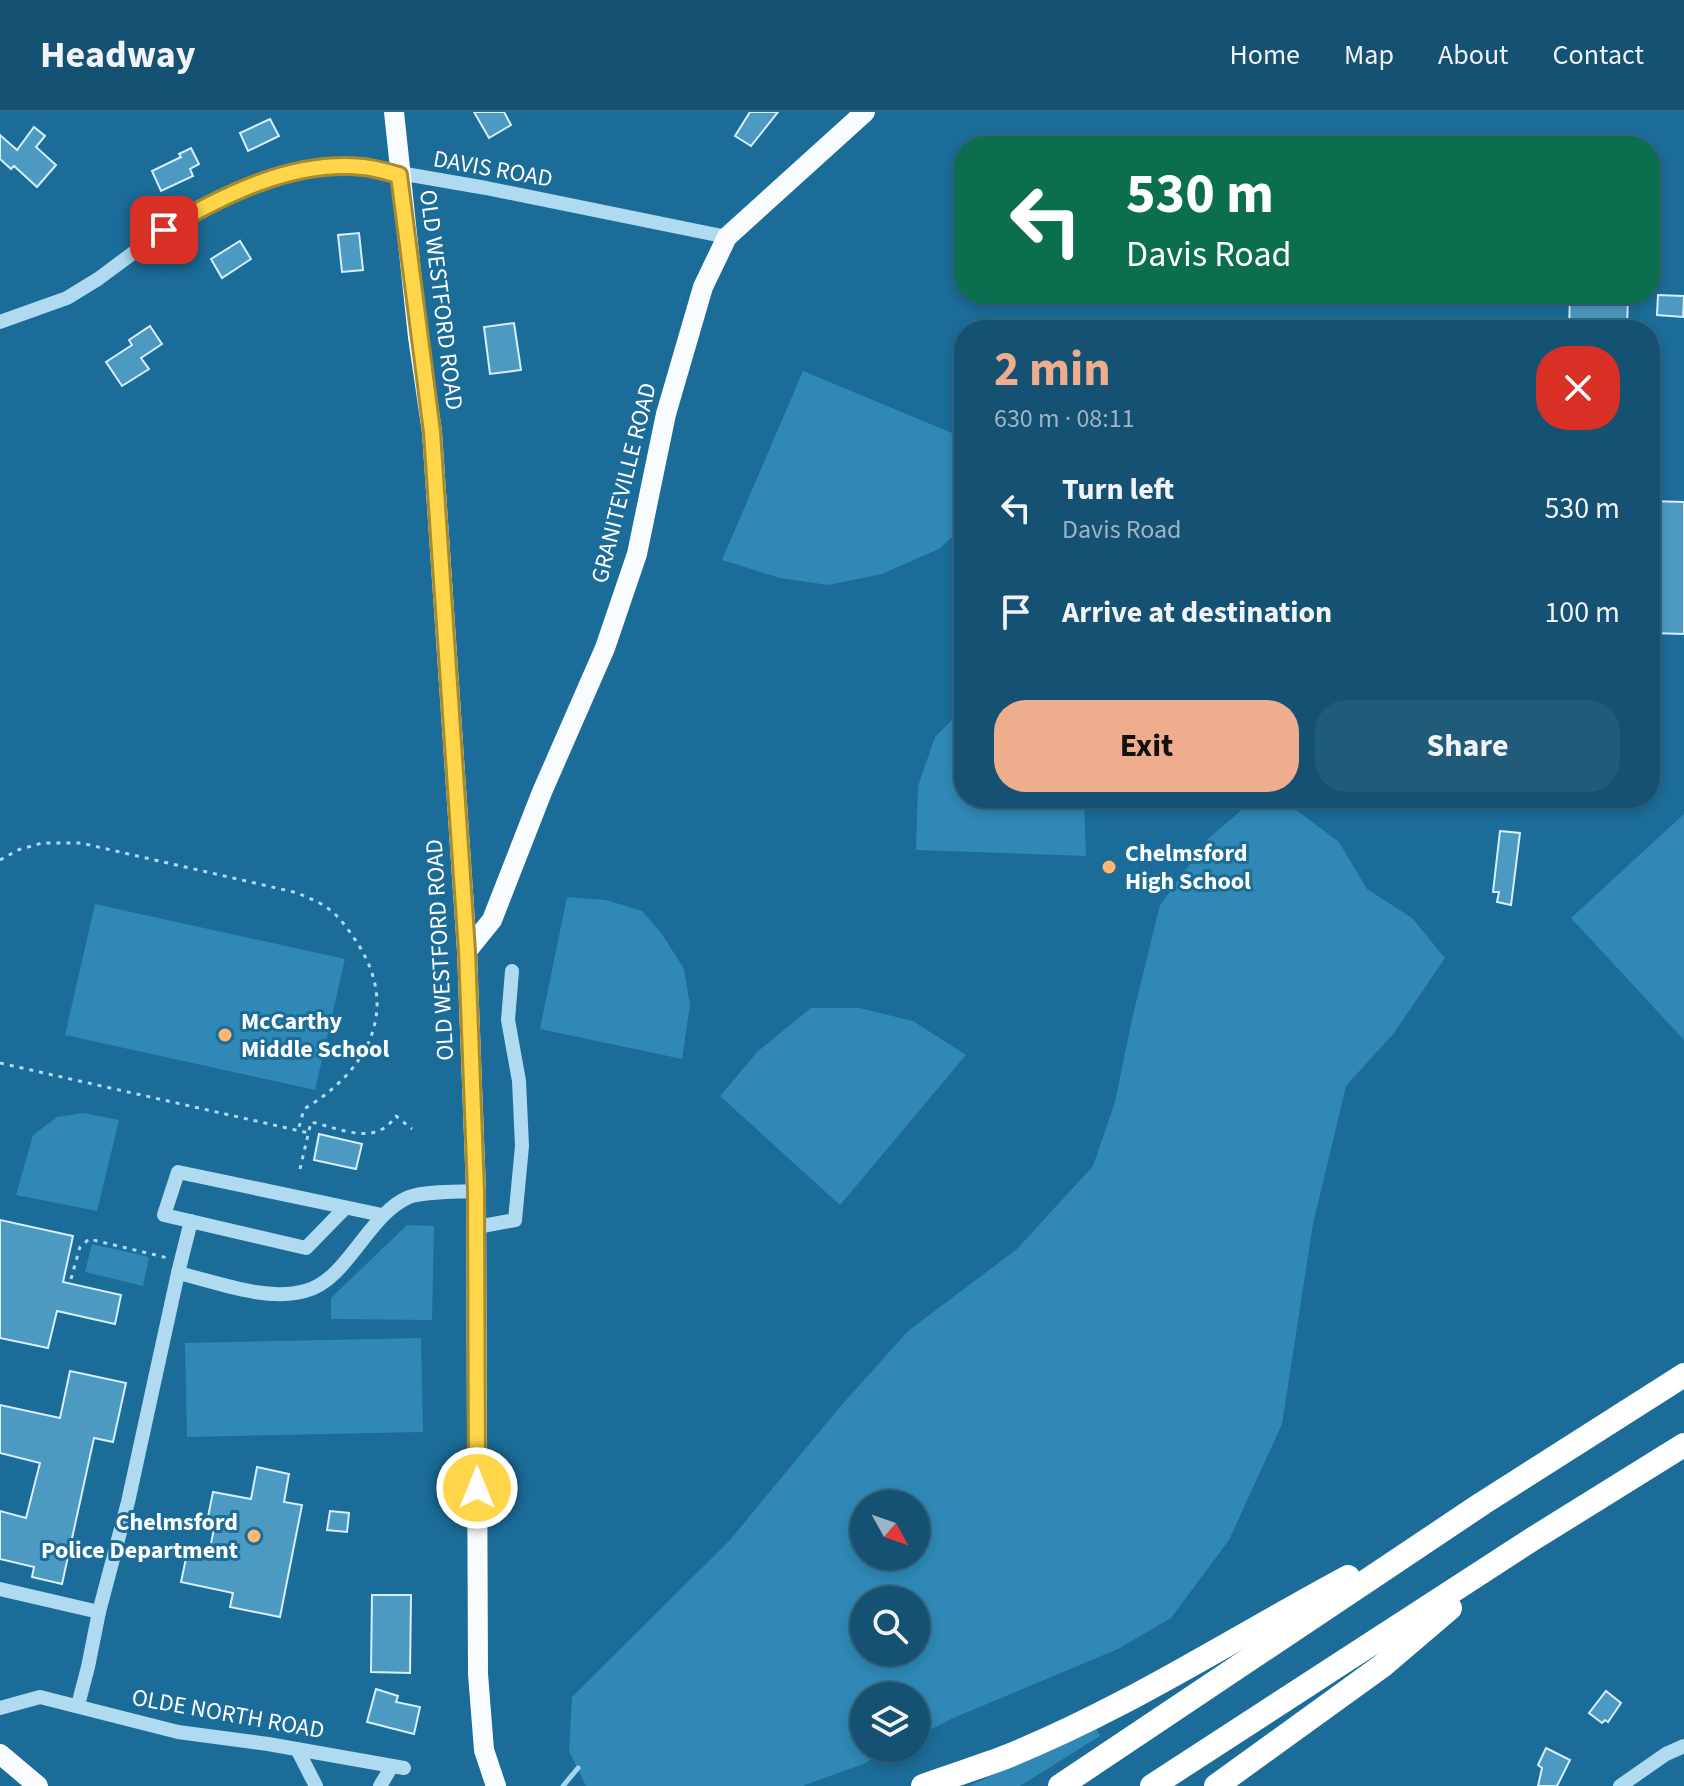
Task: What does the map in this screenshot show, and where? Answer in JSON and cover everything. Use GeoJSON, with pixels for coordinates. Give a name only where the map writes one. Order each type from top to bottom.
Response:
{"type":"FeatureCollection","features":[{"type":"Feature","properties":{"kind":"highway"},"geometry":{"type":"LineString","coordinates":[[1060,1786],[1483,1503],[1684,1375]]}},
{"type":"Feature","properties":{"kind":"highway"},"geometry":{"type":"LineString","coordinates":[[1152,1786],[1531,1540],[1684,1445]]}},
{"type":"Feature","properties":{"kind":"highway"},"geometry":{"type":"LineString","coordinates":[[923,1786],[1005,1757],[1097,1714],[1483,1503]]}},
{"type":"Feature","properties":{"kind":"highway"},"geometry":{"type":"LineString","coordinates":[[1216,1786],[1382,1666],[1531,1540]]}},
{"type":"Feature","properties":{"kind":"main road","name":"OLD WESTFORD ROAD"},"geometry":{"type":"LineString","coordinates":[[394,112],[399,175],[432,432],[467,951],[477,1227],[478,1674],[484,1750],[496,1786]]}},
{"type":"Feature","properties":{"kind":"main road","name":"GRANITEVILLE ROAD"},"geometry":{"type":"LineString","coordinates":[[467,951],[492,920],[542,792],[605,648],[637,554],[666,414],[703,287],[727,237],[865,112]]}},
{"type":"Feature","properties":{"kind":"main road"},"geometry":{"type":"LineString","coordinates":[[0,1754],[38,1786]]}},
{"type":"Feature","properties":{"kind":"street","name":"DAVIS ROAD"},"geometry":{"type":"LineString","coordinates":[[0,322],[67,298],[164,230],[214,200],[279,176],[333,166],[365,167],[486,188],[727,237]]}},
{"type":"Feature","properties":{"kind":"street"},"geometry":{"type":"LineString","coordinates":[[477,1227],[515,1220],[522,1146],[519,1081],[508,1020],[512,971]]}},
{"type":"Feature","properties":{"kind":"street"},"geometry":{"type":"LineString","coordinates":[[345,1208],[306,1248],[164,1215],[178,1172],[382,1215]]}},
{"type":"Feature","properties":{"kind":"street"},"geometry":{"type":"LineString","coordinates":[[178,1273],[267,1294],[307,1291],[331,1276],[382,1215],[410,1197],[476,1191]]}},
{"type":"Feature","properties":{"kind":"street"},"geometry":{"type":"LineString","coordinates":[[78,1705],[128,1502],[191,1221]]}},
{"type":"Feature","properties":{"kind":"street"},"geometry":{"type":"LineString","coordinates":[[0,1589],[99,1612]]}},
{"type":"Feature","properties":{"kind":"street","name":"OLDE NORTH ROAD"},"geometry":{"type":"LineString","coordinates":[[0,1708],[40,1697],[178,1732],[398,1767],[380,1786]]}},
{"type":"Feature","properties":{"kind":"street"},"geometry":{"type":"LineString","coordinates":[[1620,1786],[1666,1754],[1684,1746]]}},
{"type":"Feature","properties":{"kind":"street"},"geometry":{"type":"LineString","coordinates":[[297,1749],[316,1786]]}},
{"type":"Feature","properties":{"kind":"path"},"geometry":{"type":"LineString","coordinates":[[0,860],[18,850],[42,843],[81,843],[298,893],[328,908],[366,956],[376,984],[377,1017],[366,1052],[346,1078],[304,1109],[298,1131]]}},
{"type":"Feature","properties":{"kind":"path"},"geometry":{"type":"LineString","coordinates":[[0,1063],[309,1133]]}},
{"type":"Feature","properties":{"kind":"path"},"geometry":{"type":"LineString","coordinates":[[300,1169],[311,1122],[371,1135],[387,1129],[396,1116],[412,1129]]}},
{"type":"Feature","properties":{"kind":"path"},"geometry":{"type":"LineString","coordinates":[[71,1279],[80,1247],[89,1239],[172,1258]]}},
{"type":"Feature","properties":{"kind":"shaded area"},"geometry":{"type":"Polygon","coordinates":[[[803,371],[954,434],[954,535],[939,549],[882,574],[828,585],[780,578],[722,560],[803,371]]]}},
{"type":"Feature","properties":{"kind":"shaded area"},"geometry":{"type":"Polygon","coordinates":[[[954,718],[954,808],[1084,808],[1086,856],[916,850],[918,786],[935,737],[954,718]]]}},
{"type":"Feature","properties":{"kind":"shaded area"},"geometry":{"type":"Polygon","coordinates":[[[1244,808],[1293,808],[1339,842],[1367,889],[1412,918],[1445,958],[1394,1033],[1346,1086],[1313,1224],[1282,1424],[1229,1540],[1171,1618],[1118,1649],[930,1730],[930,1682],[850,1682],[850,1762],[867,1762],[863,1764],[802,1786],[586,1786],[569,1751],[572,1697],[730,1540],[839,1408],[908,1331],[1017,1249],[1093,1166],[1115,1102],[1160,905],[1209,838],[1244,808]]]}},
{"type":"Feature","properties":{"kind":"shaded area"},"geometry":{"type":"Polygon","coordinates":[[[1684,814],[1684,1040],[1571,918],[1684,814]]]}},
{"type":"Feature","properties":{"kind":"shaded area"},"geometry":{"type":"Polygon","coordinates":[[[567,897],[606,900],[642,911],[662,934],[684,969],[690,1005],[682,1059],[540,1029],[567,897]]]}},
{"type":"Feature","properties":{"kind":"shaded area"},"geometry":{"type":"Polygon","coordinates":[[[95,904],[345,959],[315,1090],[65,1035],[95,904]]]}},
{"type":"Feature","properties":{"kind":"shaded area"},"geometry":{"type":"Polygon","coordinates":[[[811,1008],[859,1008],[913,1021],[966,1055],[840,1205],[720,1096],[758,1051],[811,1008]]]}},
{"type":"Feature","properties":{"kind":"shaded area"},"geometry":{"type":"Polygon","coordinates":[[[84,1113],[119,1120],[97,1211],[16,1195],[33,1135],[57,1117],[84,1113]]]}},
{"type":"Feature","properties":{"kind":"shaded area"},"geometry":{"type":"Polygon","coordinates":[[[407,1225],[434,1226],[432,1320],[331,1319],[331,1298],[407,1225]]]}},
{"type":"Feature","properties":{"kind":"shaded area"},"geometry":{"type":"Polygon","coordinates":[[[92,1244],[149,1257],[143,1286],[85,1272],[92,1244]]]}},
{"type":"Feature","properties":{"kind":"shaded area"},"geometry":{"type":"Polygon","coordinates":[[[421,1338],[423,1432],[187,1437],[185,1343],[421,1338]]]}},
{"type":"Feature","properties":{"kind":"shaded area"},"geometry":{"type":"Polygon","coordinates":[[[1096,1728],[1100,1736],[1020,1786],[969,1786],[1096,1728]]]}},
{"type":"Feature","properties":{"kind":"building"},"geometry":{"type":"Polygon","coordinates":[[[474,112],[504,112],[511,125],[489,138],[474,112]]]}},
{"type":"Feature","properties":{"kind":"building"},"geometry":{"type":"Polygon","coordinates":[[[750,112],[778,112],[751,146],[735,136],[750,112]]]}},
{"type":"Feature","properties":{"kind":"building"},"geometry":{"type":"Polygon","coordinates":[[[270,119],[279,136],[248,151],[240,133],[270,119]]]}},
{"type":"Feature","properties":{"kind":"building"},"geometry":{"type":"Polygon","coordinates":[[[34,127],[45,136],[36,147],[56,165],[37,187],[14,166],[11,169],[0,159],[0,135],[17,150],[34,127]]]}},
{"type":"Feature","properties":{"kind":"building"},"geometry":{"type":"Polygon","coordinates":[[[191,148],[199,164],[190,169],[193,176],[161,191],[152,171],[181,157],[179,154],[191,148]]]}},
{"type":"Feature","properties":{"kind":"building"},"geometry":{"type":"Polygon","coordinates":[[[359,233],[363,270],[342,272],[338,235],[359,233]]]}},
{"type":"Feature","properties":{"kind":"building"},"geometry":{"type":"Polygon","coordinates":[[[240,241],[251,259],[222,278],[211,259],[240,241]]]}},
{"type":"Feature","properties":{"kind":"building"},"geometry":{"type":"Polygon","coordinates":[[[1660,295],[1684,296],[1683,317],[1657,315],[1660,295]]]}},
{"type":"Feature","properties":{"kind":"building"},"geometry":{"type":"Polygon","coordinates":[[[1570,304],[1628,304],[1627,320],[1569,320],[1570,304]]]}},
{"type":"Feature","properties":{"kind":"building"},"geometry":{"type":"Polygon","coordinates":[[[514,323],[521,370],[490,374],[484,327],[514,323]]]}},
{"type":"Feature","properties":{"kind":"building"},"geometry":{"type":"Polygon","coordinates":[[[150,326],[162,344],[141,358],[149,369],[122,386],[106,362],[132,345],[129,340],[150,326]]]}},
{"type":"Feature","properties":{"kind":"building"},"geometry":{"type":"Polygon","coordinates":[[[1660,501],[1684,502],[1684,634],[1660,633],[1660,501]]]}},
{"type":"Feature","properties":{"kind":"building"},"geometry":{"type":"Polygon","coordinates":[[[1500,831],[1520,833],[1511,905],[1497,902],[1499,892],[1493,892],[1500,831]]]}},
{"type":"Feature","properties":{"kind":"building"},"geometry":{"type":"Polygon","coordinates":[[[319,1134],[362,1144],[356,1169],[314,1160],[319,1134]]]}},
{"type":"Feature","properties":{"kind":"building"},"geometry":{"type":"Polygon","coordinates":[[[0,1220],[73,1236],[63,1282],[121,1295],[115,1324],[57,1311],[48,1348],[0,1338],[0,1220]]]}},
{"type":"Feature","properties":{"kind":"building"},"geometry":{"type":"Polygon","coordinates":[[[70,1371],[126,1383],[113,1442],[94,1438],[62,1584],[32,1577],[34,1567],[0,1559],[0,1511],[26,1518],[40,1463],[0,1453],[0,1405],[60,1418],[70,1371]]]}},
{"type":"Feature","properties":{"kind":"building","name":"Chelmsford Police Department"},"geometry":{"type":"Polygon","coordinates":[[[257,1467],[289,1474],[284,1502],[302,1505],[280,1617],[230,1607],[233,1593],[181,1582],[188,1549],[209,1553],[215,1524],[207,1522],[213,1492],[251,1499],[257,1467]]]}},
{"type":"Feature","properties":{"kind":"building"},"geometry":{"type":"Polygon","coordinates":[[[330,1511],[349,1513],[347,1532],[327,1530],[330,1511]]]}},
{"type":"Feature","properties":{"kind":"building"},"geometry":{"type":"Polygon","coordinates":[[[372,1595],[411,1595],[410,1673],[371,1672],[372,1595]]]}},
{"type":"Feature","properties":{"kind":"building"},"geometry":{"type":"Polygon","coordinates":[[[376,1689],[398,1696],[396,1702],[420,1707],[414,1734],[367,1722],[376,1689]]]}},
{"type":"Feature","properties":{"kind":"building"},"geometry":{"type":"Polygon","coordinates":[[[1606,1691],[1621,1703],[1608,1722],[1605,1720],[1602,1723],[1589,1713],[1606,1691]]]}},
{"type":"Feature","properties":{"kind":"building"},"geometry":{"type":"Polygon","coordinates":[[[1546,1748],[1570,1760],[1557,1786],[1538,1786],[1542,1768],[1538,1765],[1546,1748]]]}},
{"type":"Feature","properties":{"kind":"waterway"},"geometry":{"type":"LineString","coordinates":[[563,1786],[578,1768]]}},
{"type":"Feature","properties":{"kind":"place","name":"Chelmsford High School"},"geometry":{"type":"Point","coordinates":[1109,867]}},
{"type":"Feature","properties":{"kind":"place","name":"McCarthy Middle School"},"geometry":{"type":"Point","coordinates":[225,1035]}},
{"type":"Feature","properties":{"kind":"place","name":"Chelmsford Police Department"},"geometry":{"type":"Point","coordinates":[254,1536]}},
{"type":"Feature","properties":{"kind":"route"},"geometry":{"type":"LineString","coordinates":[[164,230],[214,200],[279,176],[333,166],[365,167],[399,175],[432,432],[467,951],[476,1191],[477,1488]]}}]}
